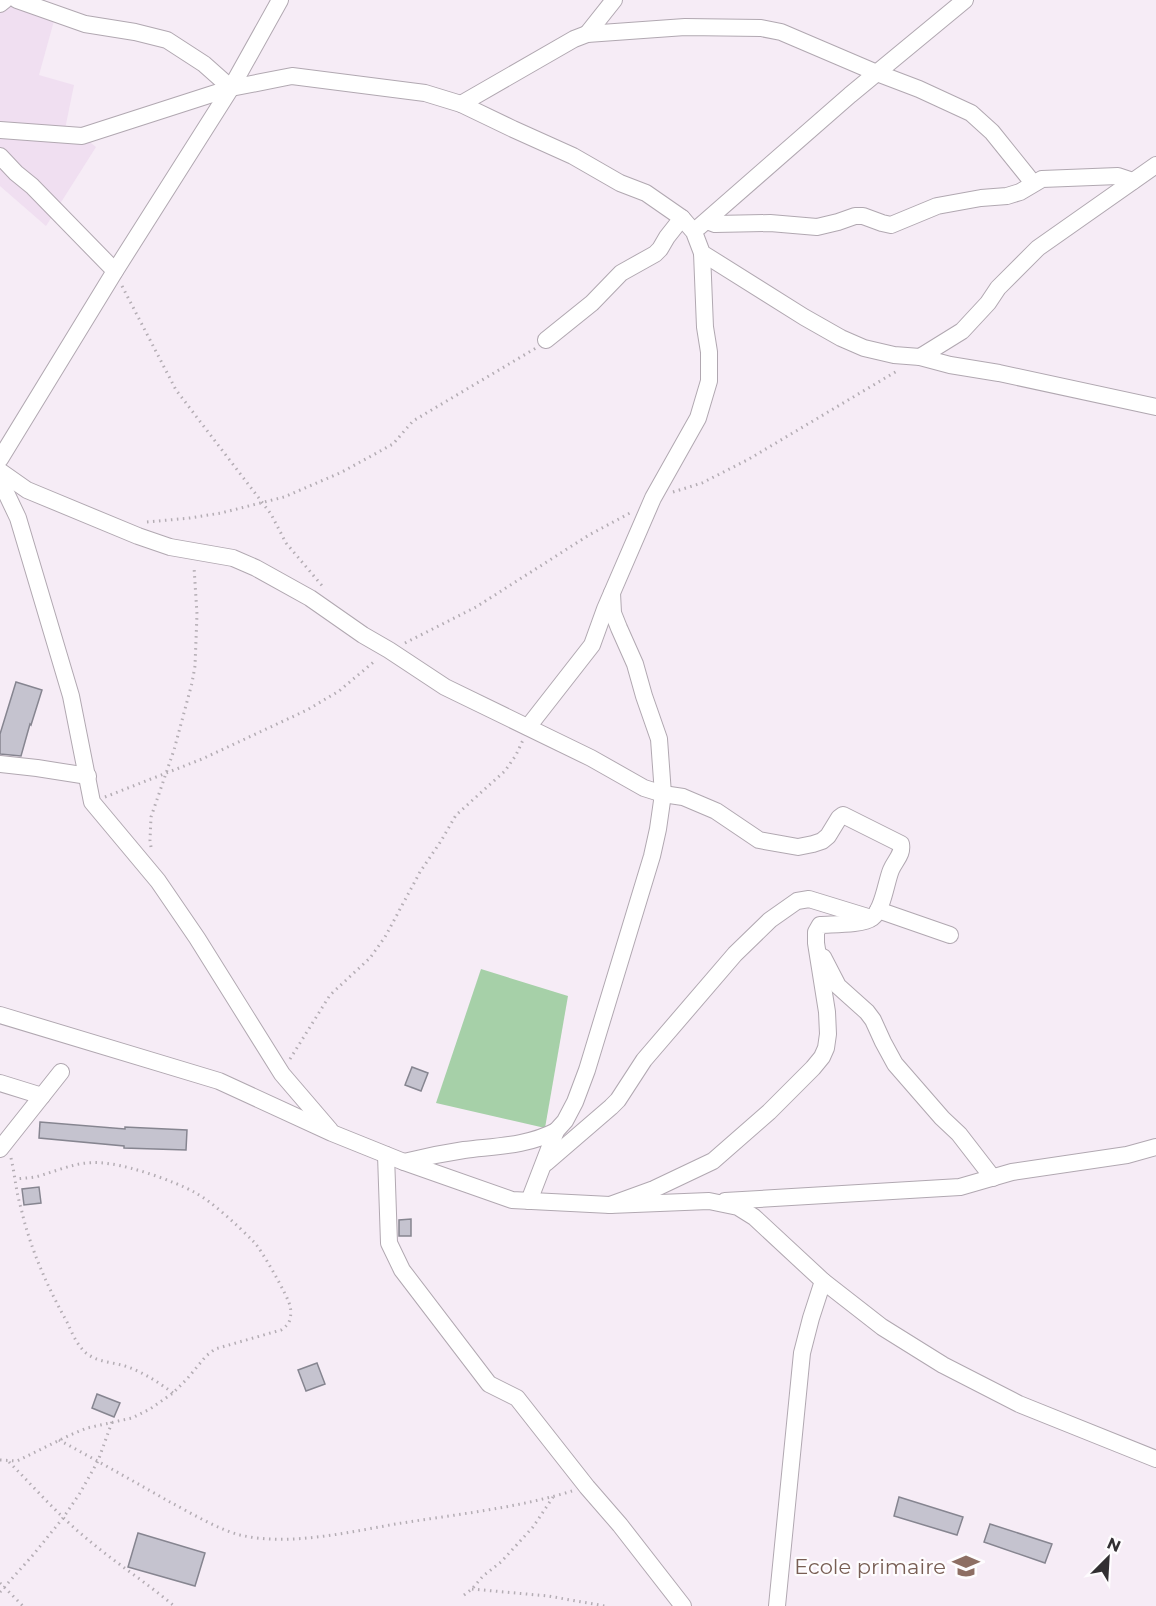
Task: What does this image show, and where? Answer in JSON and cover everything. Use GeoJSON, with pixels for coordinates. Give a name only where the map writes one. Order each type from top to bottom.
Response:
{"type":"FeatureCollection","features":[{"type":"Feature","properties":{"kind":"street"},"geometry":{"type":"LineString","coordinates":[[0,4],[5,0]]}},
{"type":"Feature","properties":{"kind":"street"},"geometry":{"type":"LineString","coordinates":[[17,0],[85,24],[167,40],[204,64],[231,88]]}},
{"type":"Feature","properties":{"kind":"street"},"geometry":{"type":"LineString","coordinates":[[0,459],[231,88],[280,0]]}},
{"type":"Feature","properties":{"kind":"street"},"geometry":{"type":"LineString","coordinates":[[587,34],[614,0]]}},
{"type":"Feature","properties":{"kind":"street"},"geometry":{"type":"LineString","coordinates":[[700,226],[965,0]]}},
{"type":"Feature","properties":{"kind":"street"},"geometry":{"type":"LineString","coordinates":[[461,104],[587,34],[685,27],[761,28],[781,32],[970,112],[992,132],[1033,183]]}},
{"type":"Feature","properties":{"kind":"street"},"geometry":{"type":"LineString","coordinates":[[0,130],[82,136],[231,88],[292,76],[425,93],[461,104],[573,156],[620,183],[646,193],[682,218],[700,226],[770,223],[817,227],[855,216],[863,216],[891,225],[937,206],[1007,196],[1020,192],[1042,179],[1118,176],[1132,181]]}},
{"type":"Feature","properties":{"kind":"street"},"geometry":{"type":"LineString","coordinates":[[0,156],[115,271]]}},
{"type":"Feature","properties":{"kind":"street"},"geometry":{"type":"LineString","coordinates":[[920,357],[962,331],[988,303],[998,288],[1038,248],[1156,165]]}},
{"type":"Feature","properties":{"kind":"street"},"geometry":{"type":"LineString","coordinates":[[546,340],[603,294],[621,273],[655,254],[682,218]]}},
{"type":"Feature","properties":{"kind":"street"},"geometry":{"type":"LineString","coordinates":[[528,728],[592,645],[653,498],[698,418],[710,381],[700,226]]}},
{"type":"Feature","properties":{"kind":"street"},"geometry":{"type":"LineString","coordinates":[[702,253],[841,338],[864,348],[894,355],[920,357],[1156,407]]}},
{"type":"Feature","properties":{"kind":"street"},"geometry":{"type":"LineString","coordinates":[[0,471],[27,490],[112,526],[160,544],[232,558],[256,568],[310,598],[445,687],[591,758],[644,788],[698,802],[716,811],[759,840],[798,847],[822,841],[843,815],[901,844],[901,854],[891,869],[875,914],[864,922],[820,925],[816,932],[827,1012],[828,1034],[822,1057],[769,1112],[713,1161],[654,1189],[610,1205]]}},
{"type":"Feature","properties":{"kind":"street"},"geometry":{"type":"LineString","coordinates":[[0,480],[18,518],[71,696],[92,802],[164,889],[282,1074],[332,1134]]}},
{"type":"Feature","properties":{"kind":"street"},"geometry":{"type":"LineString","coordinates":[[529,1201],[556,1131],[565,1121],[587,1070],[652,856],[663,794],[659,740],[635,663],[614,613],[612,593]]}},
{"type":"Feature","properties":{"kind":"street"},"geometry":{"type":"LineString","coordinates":[[0,764],[88,776]]}},
{"type":"Feature","properties":{"kind":"street"},"geometry":{"type":"LineString","coordinates":[[543,1165],[611,1107],[644,1059],[735,954],[770,920],[797,901],[809,899],[950,935]]}},
{"type":"Feature","properties":{"kind":"street"},"geometry":{"type":"LineString","coordinates":[[816,943],[838,987],[873,1020],[895,1064],[942,1118],[960,1134],[993,1178]]}},
{"type":"Feature","properties":{"kind":"street"},"geometry":{"type":"LineString","coordinates":[[0,1015],[219,1081],[332,1134],[512,1200],[610,1205],[960,1187],[1012,1172],[1127,1155],[1156,1147]]}},
{"type":"Feature","properties":{"kind":"street"},"geometry":{"type":"LineString","coordinates":[[3,1145],[61,1072]]}},
{"type":"Feature","properties":{"kind":"street"},"geometry":{"type":"LineString","coordinates":[[0,1083],[42,1096]]}},
{"type":"Feature","properties":{"kind":"street"},"geometry":{"type":"LineString","coordinates":[[404,1162],[446,1153],[522,1144],[556,1131]]}},
{"type":"Feature","properties":{"kind":"street"},"geometry":{"type":"LineString","coordinates":[[386,1155],[389,1244],[402,1270],[489,1384],[517,1398],[683,1606]]}},
{"type":"Feature","properties":{"kind":"street"},"geometry":{"type":"LineString","coordinates":[[709,1201],[738,1208],[754,1217],[823,1281],[882,1327],[943,1365],[1019,1404],[1156,1459]]}},
{"type":"Feature","properties":{"kind":"street"},"geometry":{"type":"LineString","coordinates":[[777,1606],[802,1353],[823,1281]]}},
{"type":"Feature","properties":{"kind":"path"},"geometry":{"type":"LineString","coordinates":[[115,271],[176,390],[271,514],[286,543],[324,588]]}},
{"type":"Feature","properties":{"kind":"path"},"geometry":{"type":"LineString","coordinates":[[146,522],[200,516],[284,497],[342,472],[393,444],[413,421],[536,349],[546,340]]}},
{"type":"Feature","properties":{"kind":"path"},"geometry":{"type":"LineString","coordinates":[[152,850],[150,840],[154,803],[167,773],[195,666],[197,614],[192,550]]}},
{"type":"Feature","properties":{"kind":"path"},"geometry":{"type":"LineString","coordinates":[[92,802],[246,740],[307,711],[339,691],[389,650]]}},
{"type":"Feature","properties":{"kind":"path"},"geometry":{"type":"LineString","coordinates":[[282,1074],[330,995],[370,958],[385,937],[420,872],[456,815],[505,771],[516,755],[528,728]]}},
{"type":"Feature","properties":{"kind":"path"},"geometry":{"type":"LineString","coordinates":[[3,1145],[16,1179],[27,1232],[38,1261],[52,1296],[80,1347],[97,1359],[141,1373],[173,1392]]}},
{"type":"Feature","properties":{"kind":"path"},"geometry":{"type":"LineString","coordinates":[[0,1460],[17,1461],[87,1428],[132,1418],[150,1409],[173,1392],[215,1349],[281,1330],[290,1320],[290,1305],[287,1297],[256,1244],[195,1192],[130,1168],[92,1162],[76,1164],[36,1177],[16,1179]]}},
{"type":"Feature","properties":{"kind":"path"},"geometry":{"type":"LineString","coordinates":[[0,1592],[63,1518],[80,1493],[98,1461],[112,1422]]}},
{"type":"Feature","properties":{"kind":"path"},"geometry":{"type":"LineString","coordinates":[[59,1440],[190,1512],[238,1534],[256,1538],[315,1536],[482,1511],[553,1497],[587,1487]]}},
{"type":"Feature","properties":{"kind":"path"},"geometry":{"type":"LineString","coordinates":[[9,1462],[63,1518],[174,1606]]}},
{"type":"Feature","properties":{"kind":"path"},"geometry":{"type":"LineString","coordinates":[[464,1595],[501,1562],[533,1527],[553,1497]]}},
{"type":"Feature","properties":{"kind":"path"},"geometry":{"type":"LineString","coordinates":[[0,1583],[23,1606]]}},
{"type":"Feature","properties":{"kind":"path"},"geometry":{"type":"LineString","coordinates":[[472,1589],[548,1596],[605,1606]]}},
{"type":"Feature","properties":{"kind":"shaded area"},"geometry":{"type":"Polygon","coordinates":[[[0,0],[57,10],[39,75],[74,85],[64,134],[82,136],[96,147],[46,226],[0,186],[0,0]]]}},
{"type":"Feature","properties":{"kind":"green space"},"geometry":{"type":"Polygon","coordinates":[[[481,969],[568,996],[545,1128],[436,1103],[481,969]]]}},
{"type":"Feature","properties":{"kind":"building"},"geometry":{"type":"Polygon","coordinates":[[[16,682],[42,690],[21,756],[0,754],[0,734],[16,682]]]}},
{"type":"Feature","properties":{"kind":"building"},"geometry":{"type":"Polygon","coordinates":[[[412,1067],[428,1073],[421,1091],[405,1085],[412,1067]]]}},
{"type":"Feature","properties":{"kind":"building"},"geometry":{"type":"Polygon","coordinates":[[[40,1122],[125,1129],[125,1127],[187,1130],[186,1150],[124,1148],[124,1146],[39,1138],[40,1122]]]}},
{"type":"Feature","properties":{"kind":"building"},"geometry":{"type":"Polygon","coordinates":[[[39,1187],[41,1203],[24,1205],[22,1189],[39,1187]]]}},
{"type":"Feature","properties":{"kind":"building"},"geometry":{"type":"Polygon","coordinates":[[[411,1219],[411,1236],[399,1236],[399,1220],[411,1219]]]}},
{"type":"Feature","properties":{"kind":"building"},"geometry":{"type":"Polygon","coordinates":[[[317,1363],[325,1384],[306,1391],[298,1370],[317,1363]]]}},
{"type":"Feature","properties":{"kind":"building"},"geometry":{"type":"Polygon","coordinates":[[[97,1394],[120,1403],[114,1417],[92,1408],[97,1394]]]}},
{"type":"Feature","properties":{"kind":"building"},"geometry":{"type":"Polygon","coordinates":[[[899,1497],[963,1517],[957,1535],[894,1516],[899,1497]]]}},
{"type":"Feature","properties":{"kind":"building"},"geometry":{"type":"Polygon","coordinates":[[[990,1524],[1052,1544],[1045,1563],[984,1542],[990,1524]]]}},
{"type":"Feature","properties":{"kind":"building"},"geometry":{"type":"Polygon","coordinates":[[[138,1533],[205,1553],[195,1586],[128,1567],[138,1533]]]}},
{"type":"Feature","properties":{"kind":"place","name":"Ecole primaire"},"geometry":{"type":"Point","coordinates":[966,1566]}}]}
